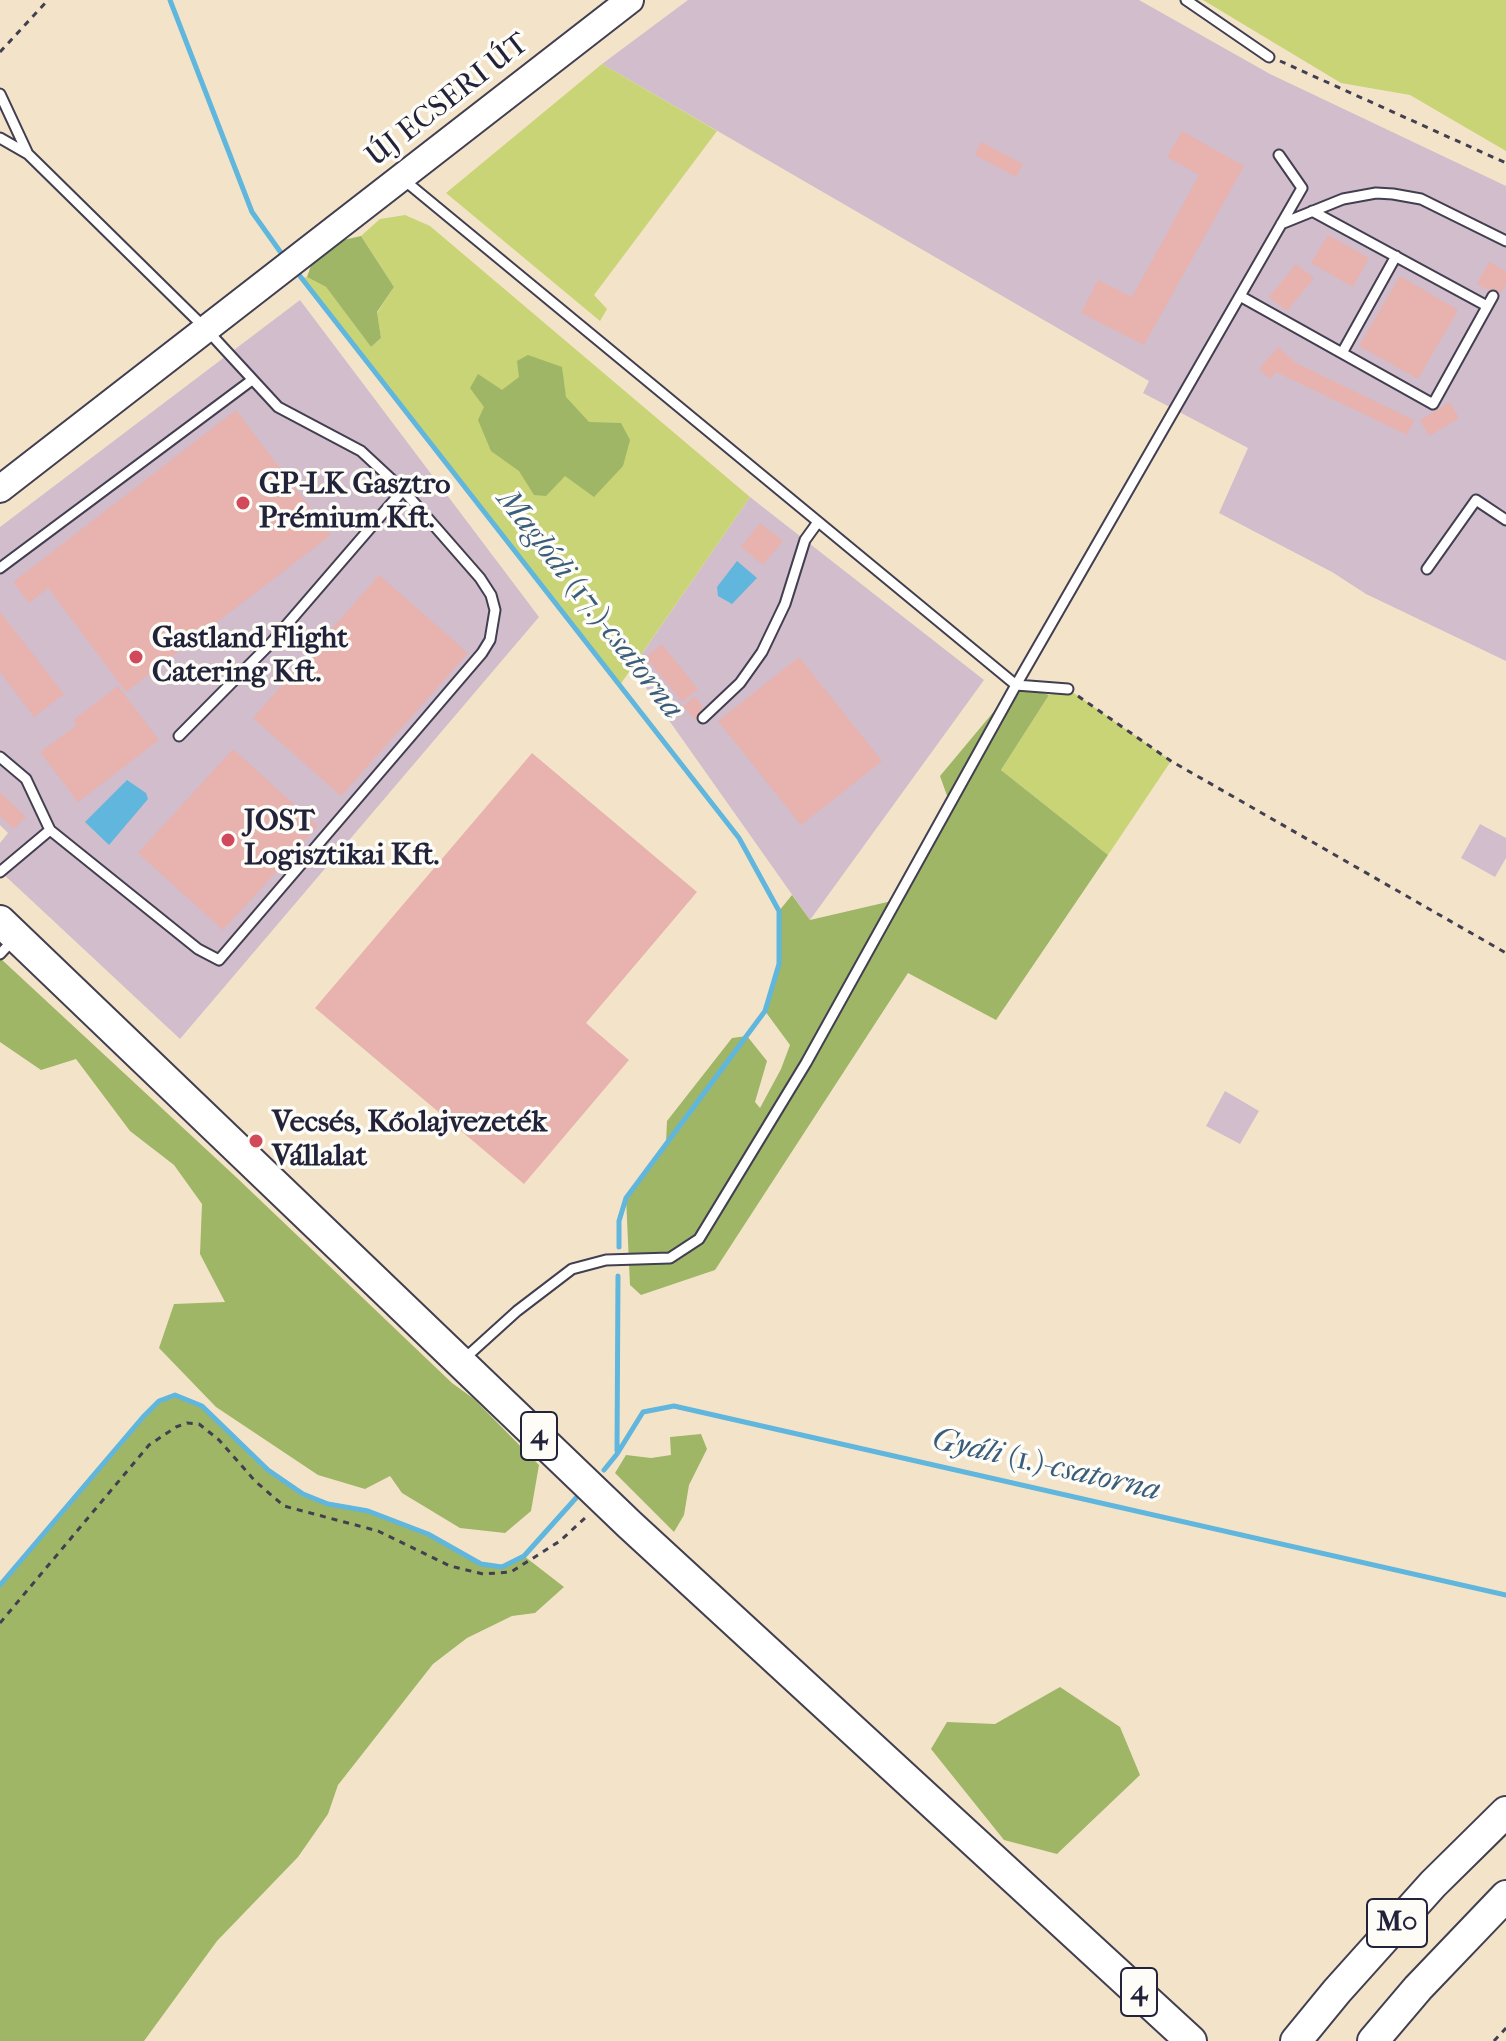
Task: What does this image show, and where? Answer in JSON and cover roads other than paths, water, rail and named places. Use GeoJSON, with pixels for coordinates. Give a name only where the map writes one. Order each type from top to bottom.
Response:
{"type":"FeatureCollection","features":[{"type":"Feature","properties":{"kind":"main road","name":"ÚJ ECSERI ÚT"},"geometry":{"type":"LineString","coordinates":[[206,329],[630,0]]}},
{"type":"Feature","properties":{"kind":"main road"},"geometry":{"type":"LineString","coordinates":[[0,489],[206,329]]}},
{"type":"Feature","properties":{"kind":"main road","name":"4"},"geometry":{"type":"LineString","coordinates":[[5,937],[461,1361],[630,1525],[1191,2041]]}},
{"type":"Feature","properties":{"kind":"main road","name":"M0"},"geometry":{"type":"LineString","coordinates":[[1296,2041],[1378,1944],[1462,1853],[1506,1812]]}},
{"type":"Feature","properties":{"kind":"main road","name":"M0"},"geometry":{"type":"LineString","coordinates":[[1373,2041],[1428,1977],[1506,1896]]}},
{"type":"Feature","properties":{"kind":"lane"},"geometry":{"type":"LineString","coordinates":[[1186,0],[1269,57]]}},
{"type":"Feature","properties":{"kind":"lane"},"geometry":{"type":"LineString","coordinates":[[0,94],[28,154]]}},
{"type":"Feature","properties":{"kind":"lane"},"geometry":{"type":"LineString","coordinates":[[0,138],[28,154],[206,329],[278,407],[361,451],[403,490],[480,578],[491,595],[495,610],[490,640],[482,653],[219,960],[198,949],[50,830],[26,779],[0,757]]}},
{"type":"Feature","properties":{"kind":"lane"},"geometry":{"type":"LineString","coordinates":[[461,1361],[517,1311],[572,1269],[606,1260],[670,1258],[699,1239],[806,1063],[1016,685],[1302,188],[1279,155]]}},
{"type":"Feature","properties":{"kind":"lane"},"geometry":{"type":"LineString","coordinates":[[402,178],[1016,685],[1068,689]]}},
{"type":"Feature","properties":{"kind":"lane"},"geometry":{"type":"LineString","coordinates":[[1281,225],[1358,195],[1405,195],[1421,199],[1506,241]]}},
{"type":"Feature","properties":{"kind":"lane"},"geometry":{"type":"LineString","coordinates":[[1312,211],[1487,306]]}},
{"type":"Feature","properties":{"kind":"lane"},"geometry":{"type":"LineString","coordinates":[[1342,353],[1396,256]]}},
{"type":"Feature","properties":{"kind":"lane"},"geometry":{"type":"LineString","coordinates":[[1240,296],[1433,404],[1493,296]]}},
{"type":"Feature","properties":{"kind":"lane"},"geometry":{"type":"LineString","coordinates":[[0,568],[252,380]]}},
{"type":"Feature","properties":{"kind":"lane"},"geometry":{"type":"LineString","coordinates":[[179,736],[271,643],[403,490]]}},
{"type":"Feature","properties":{"kind":"lane"},"geometry":{"type":"LineString","coordinates":[[1427,569],[1476,500],[1506,520]]}},
{"type":"Feature","properties":{"kind":"lane"},"geometry":{"type":"LineString","coordinates":[[703,718],[740,683],[762,652],[785,604],[805,540],[818,522]]}},
{"type":"Feature","properties":{"kind":"lane"},"geometry":{"type":"LineString","coordinates":[[0,872],[50,830]]}},
{"type":"Feature","properties":{"kind":"water"},"geometry":{"type":"Polygon","coordinates":[[[737,561],[757,578],[732,604],[718,596],[717,587],[737,561]]]}},
{"type":"Feature","properties":{"kind":"water"},"geometry":{"type":"Polygon","coordinates":[[[127,780],[146,793],[148,799],[109,845],[85,822],[127,780]]]}},
{"type":"Feature","properties":{"kind":"waterway","name":"Maglódi (17.)-csatorna"},"geometry":{"type":"LineString","coordinates":[[170,0],[252,212],[284,257]]}},
{"type":"Feature","properties":{"kind":"waterway","name":"Maglódi (17.)-csatorna"},"geometry":{"type":"LineString","coordinates":[[296,271],[739,838],[779,911],[779,964],[765,1011],[626,1198],[619,1221],[619,1247]]}},
{"type":"Feature","properties":{"kind":"waterway","name":"Maglódi (17.)-csatorna"},"geometry":{"type":"LineString","coordinates":[[617,1451],[618,1276]]}},
{"type":"Feature","properties":{"kind":"waterway","name":"Gyáli (1.)-csatorna"},"geometry":{"type":"LineString","coordinates":[[0,1585],[143,1417],[159,1401],[175,1395],[202,1406],[268,1470],[303,1494],[328,1504],[368,1511],[428,1534],[481,1564],[502,1567],[524,1556],[576,1498]]}},
{"type":"Feature","properties":{"kind":"waterway","name":"Gyáli (1.)-csatorna"},"geometry":{"type":"LineString","coordinates":[[604,1470],[643,1412],[674,1406],[1506,1595]]}},
{"type":"Feature","properties":{"kind":"place","name":"GP-LK Gasztro Prémium Kft."},"geometry":{"type":"Point","coordinates":[243,503]}},
{"type":"Feature","properties":{"kind":"place","name":"Gastland Flight Catering Kft."},"geometry":{"type":"Point","coordinates":[136,657]}},
{"type":"Feature","properties":{"kind":"place","name":"JOST Logisztikai Kft."},"geometry":{"type":"Point","coordinates":[228,840]}},
{"type":"Feature","properties":{"kind":"place","name":"Vecsés, Kőolajvezeték Vállalat"},"geometry":{"type":"Point","coordinates":[256,1141]}}]}
